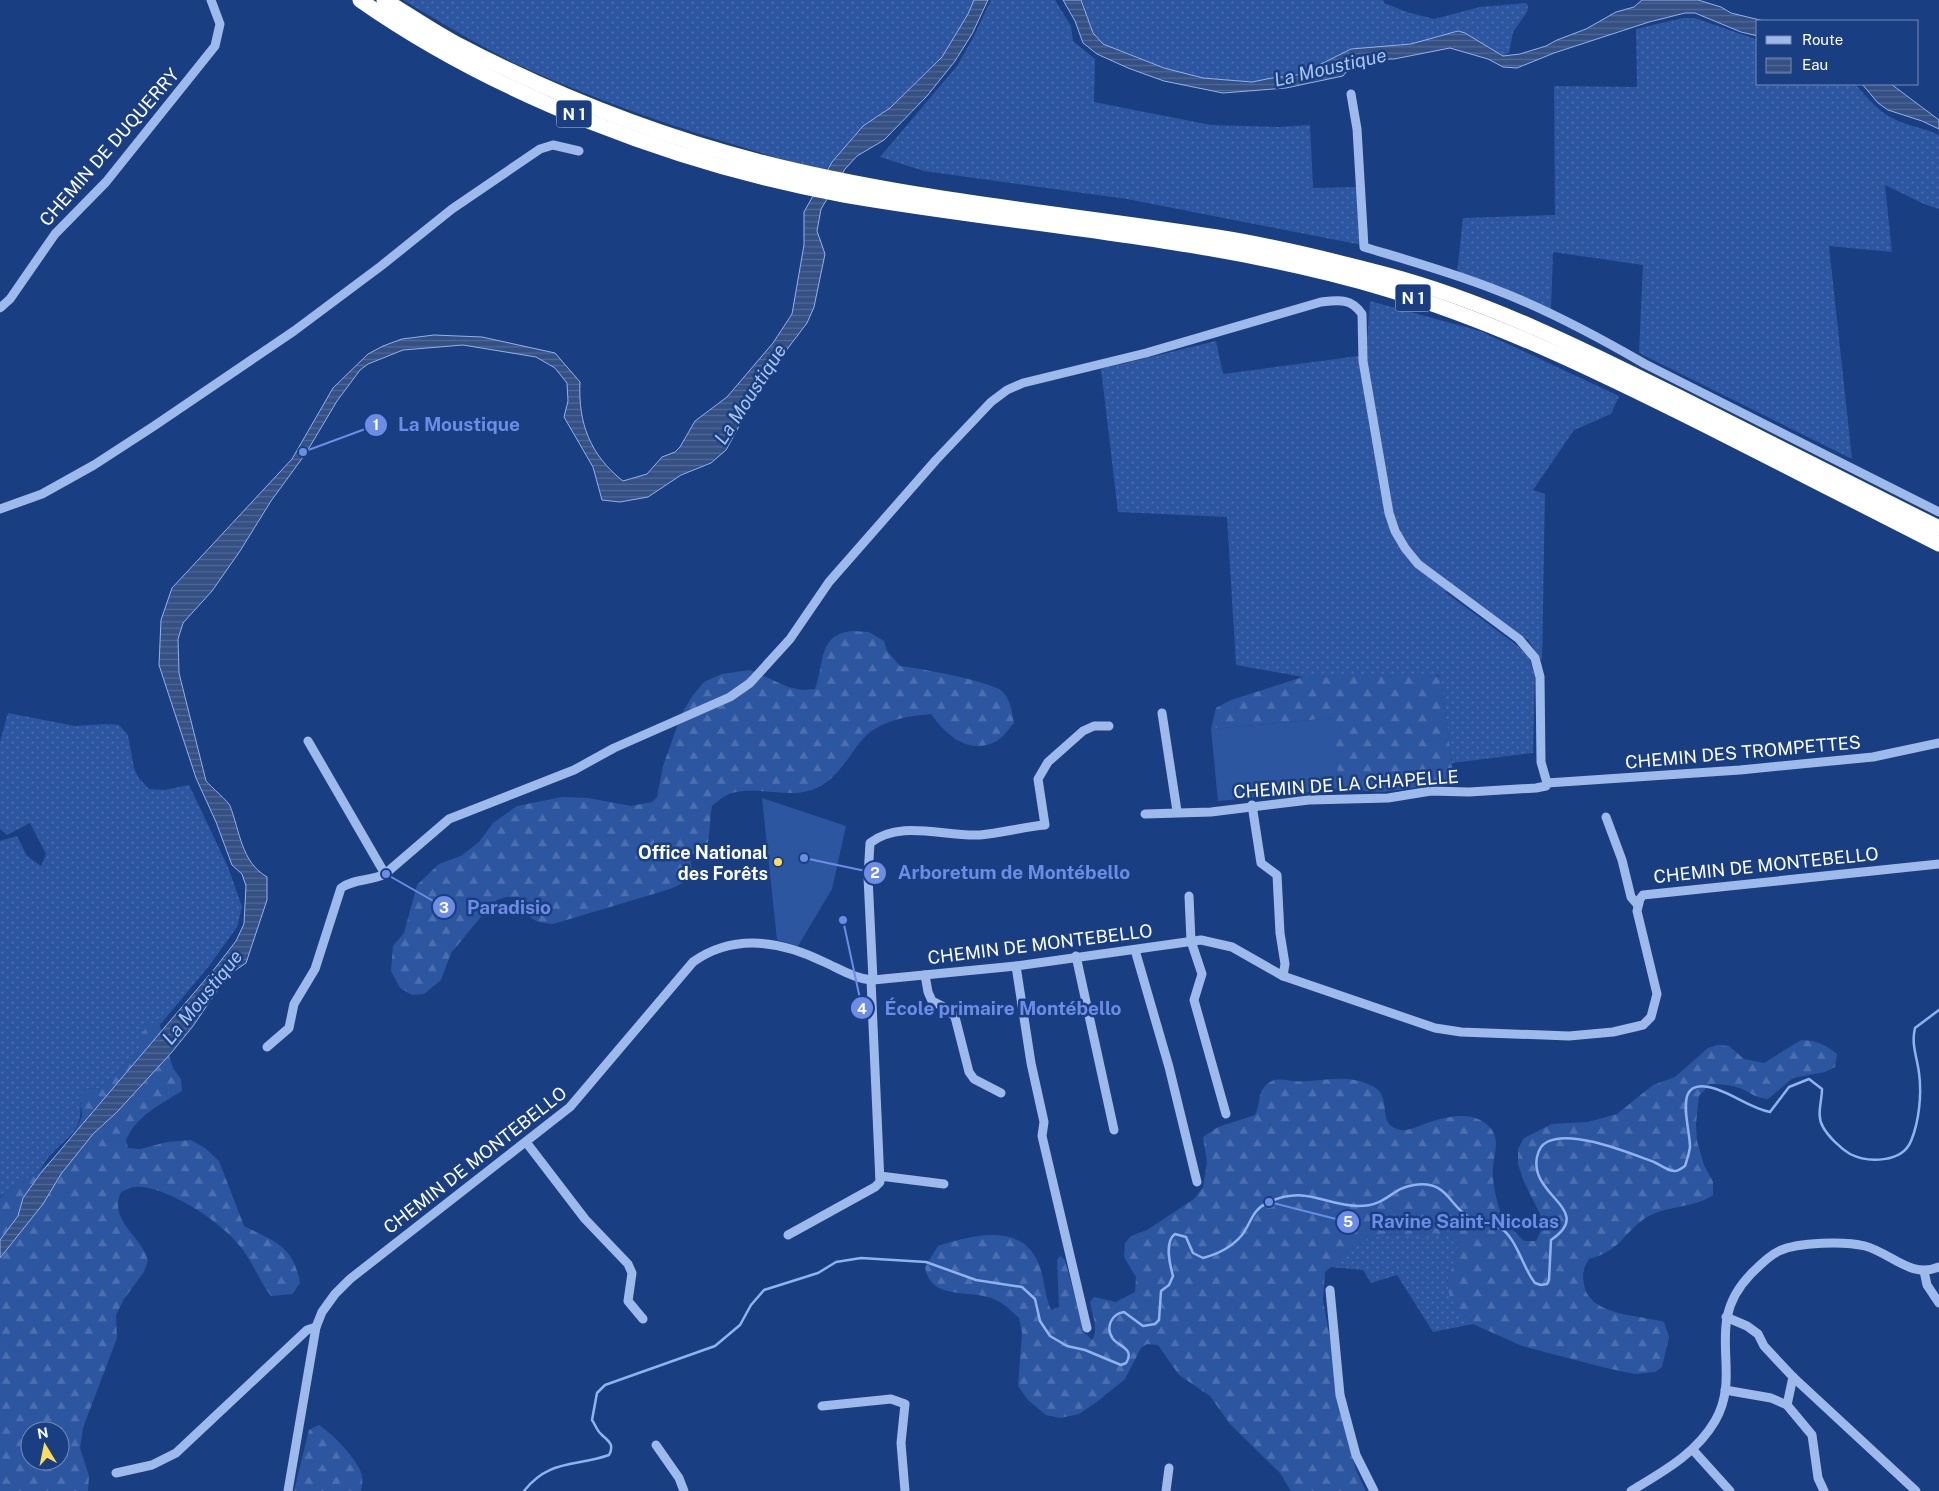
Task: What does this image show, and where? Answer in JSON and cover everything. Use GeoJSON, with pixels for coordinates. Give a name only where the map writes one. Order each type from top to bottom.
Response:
{"type":"FeatureCollection","features":[{"type":"Feature","properties":{"kind":"highway","name":"N 1"},"geometry":{"type":"LineString","coordinates":[[360,0],[444,52],[520,91],[594,122],[680,153],[754,175],[842,194],[1184,246],[1298,267],[1385,288],[1486,322],[1590,367],[1939,544]]}},
{"type":"Feature","properties":{"kind":"highway","name":"N 1"},"geometry":{"type":"LineString","coordinates":[[384,0],[452,41],[525,78],[603,110],[687,140],[758,162],[852,181],[1004,206],[1221,237],[1302,253],[1394,276],[1491,310],[1595,355],[1939,528]]}},
{"type":"Feature","properties":{"kind":"street","name":"CHEMIN DE DUQUERRY"},"geometry":{"type":"LineString","coordinates":[[0,308],[10,299],[55,234],[90,201],[215,46],[220,24],[211,0]]}},
{"type":"Feature","properties":{"kind":"street"},"geometry":{"type":"LineString","coordinates":[[1351,94],[1357,129],[1364,248],[1492,288],[1548,312],[1598,336],[1644,364],[1939,512]]}},
{"type":"Feature","properties":{"kind":"street"},"geometry":{"type":"LineString","coordinates":[[0,509],[42,494],[94,465],[154,426],[294,331],[381,266],[452,209],[540,149],[553,145],[579,151]]}},
{"type":"Feature","properties":{"kind":"street"},"geometry":{"type":"LineString","coordinates":[[267,1047],[289,1028],[294,1004],[315,969],[339,892],[345,885],[376,879],[385,874],[449,819],[574,770],[614,748],[730,697],[750,683],[790,639],[830,582],[936,460],[991,402],[1007,390],[1023,383],[1146,353],[1321,302],[1340,299],[1351,302],[1362,314],[1363,361],[1389,513],[1395,531],[1405,548],[1418,564],[1519,639],[1535,658],[1540,677],[1541,762],[1547,783]]}},
{"type":"Feature","properties":{"kind":"street"},"geometry":{"type":"LineString","coordinates":[[1162,713],[1177,811]]}},
{"type":"Feature","properties":{"kind":"street"},"geometry":{"type":"LineString","coordinates":[[788,1235],[875,1187],[880,1182],[868,877],[870,843],[885,834],[903,830],[980,835],[1045,825],[1038,779],[1048,762],[1083,731],[1094,726],[1109,726]]}},
{"type":"Feature","properties":{"kind":"street"},"geometry":{"type":"LineString","coordinates":[[308,742],[385,874]]}},
{"type":"Feature","properties":{"kind":"street","name":"CHEMIN DES TROMPETTES"},"geometry":{"type":"LineString","coordinates":[[1547,783],[1740,770],[1873,757],[1939,742]]}},
{"type":"Feature","properties":{"kind":"street","name":"CHEMIN DE LA CHAPELLE"},"geometry":{"type":"LineString","coordinates":[[1145,814],[1177,811],[1211,812],[1252,805],[1309,800],[1380,798],[1431,791],[1469,792],[1536,788],[1546,786],[1547,783]]}},
{"type":"Feature","properties":{"kind":"street"},"geometry":{"type":"LineString","coordinates":[[1252,805],[1261,863],[1278,875],[1280,933],[1285,964],[1283,976]]}},
{"type":"Feature","properties":{"kind":"street"},"geometry":{"type":"LineString","coordinates":[[1606,816],[1622,860],[1631,897],[1638,904]]}},
{"type":"Feature","properties":{"kind":"street","name":"CHEMIN DE MONTEBELLO"},"geometry":{"type":"LineString","coordinates":[[288,1491],[316,1327],[326,1306],[350,1279],[570,1107],[693,962],[709,951],[732,945],[776,945],[790,947],[855,977],[872,980],[1016,966],[1192,941],[1219,943],[1232,947],[1283,976],[1406,1020],[1444,1030],[1534,1036],[1569,1036],[1630,1030],[1643,1025],[1651,1017],[1657,994],[1639,920],[1638,904],[1643,895],[1652,892],[1699,891],[1939,864]]}},
{"type":"Feature","properties":{"kind":"street"},"geometry":{"type":"LineString","coordinates":[[1189,896],[1192,941],[1202,974],[1194,1000],[1226,1114]]}},
{"type":"Feature","properties":{"kind":"street"},"geometry":{"type":"LineString","coordinates":[[1135,950],[1169,1067],[1197,1182]]}},
{"type":"Feature","properties":{"kind":"street"},"geometry":{"type":"LineString","coordinates":[[1076,956],[1114,1130]]}},
{"type":"Feature","properties":{"kind":"street"},"geometry":{"type":"LineString","coordinates":[[1016,966],[1031,1063],[1044,1122],[1042,1136],[1087,1328]]}},
{"type":"Feature","properties":{"kind":"street"},"geometry":{"type":"LineString","coordinates":[[924,975],[932,1001],[948,1009],[955,1017],[969,1072],[974,1079],[1000,1093]]}},
{"type":"Feature","properties":{"kind":"street"},"geometry":{"type":"LineString","coordinates":[[526,1142],[585,1219],[628,1264],[632,1273],[628,1302],[643,1319]]}},
{"type":"Feature","properties":{"kind":"street"},"geometry":{"type":"LineString","coordinates":[[880,1176],[944,1184]]}},
{"type":"Feature","properties":{"kind":"street"},"geometry":{"type":"LineString","coordinates":[[1631,1491],[1693,1450],[1715,1421],[1725,1390],[1726,1317],[1738,1287],[1778,1251],[1790,1247],[1854,1244],[1867,1247],[1909,1268],[1924,1271],[1939,1267]]}},
{"type":"Feature","properties":{"kind":"street"},"geometry":{"type":"LineString","coordinates":[[1924,1271],[1927,1285],[1939,1303]]}},
{"type":"Feature","properties":{"kind":"street"},"geometry":{"type":"LineString","coordinates":[[1330,1290],[1340,1395],[1356,1455],[1374,1491]]}},
{"type":"Feature","properties":{"kind":"street"},"geometry":{"type":"LineString","coordinates":[[1726,1317],[1747,1326],[1758,1334],[1764,1346],[1793,1376],[1916,1491]]}},
{"type":"Feature","properties":{"kind":"street"},"geometry":{"type":"LineString","coordinates":[[116,1473],[152,1465],[176,1453],[307,1330],[316,1327]]}},
{"type":"Feature","properties":{"kind":"street"},"geometry":{"type":"LineString","coordinates":[[1787,1405],[1793,1376]]}},
{"type":"Feature","properties":{"kind":"street"},"geometry":{"type":"LineString","coordinates":[[1725,1390],[1771,1398],[1787,1405],[1812,1435],[1818,1478],[1824,1491]]}},
{"type":"Feature","properties":{"kind":"street"},"geometry":{"type":"LineString","coordinates":[[822,1406],[891,1399],[905,1404],[902,1443],[905,1491]]}},
{"type":"Feature","properties":{"kind":"street"},"geometry":{"type":"LineString","coordinates":[[656,1445],[679,1478],[684,1491]]}},
{"type":"Feature","properties":{"kind":"street"},"geometry":{"type":"LineString","coordinates":[[1693,1450],[1730,1491]]}},
{"type":"Feature","properties":{"kind":"street"},"geometry":{"type":"LineString","coordinates":[[1166,1491],[1170,1468]]}},
{"type":"Feature","properties":{"kind":"green space"},"geometry":{"type":"Polygon","coordinates":[[[403,0],[974,0],[968,14],[942,57],[890,108],[863,126],[825,170],[697,133],[572,88],[523,67],[492,51],[403,0]]]}},
{"type":"Feature","properties":{"kind":"green space"},"geometry":{"type":"Polygon","coordinates":[[[991,0],[1055,0],[1071,26],[1073,41],[1095,59],[1094,102],[1211,125],[1279,127],[1310,125],[1313,188],[1358,187],[1362,245],[1127,199],[924,171],[880,157],[957,66],[991,0]]]}},
{"type":"Feature","properties":{"kind":"green space"},"geometry":{"type":"Polygon","coordinates":[[[1082,0],[1383,0],[1384,3],[1407,12],[1434,19],[1480,7],[1526,3],[1528,6],[1527,12],[1513,32],[1509,53],[1503,56],[1465,33],[1458,31],[1411,44],[1351,49],[1301,74],[1252,82],[1203,78],[1164,68],[1103,44],[1093,33],[1082,0]]]}},
{"type":"Feature","properties":{"kind":"green space"},"geometry":{"type":"Polygon","coordinates":[[[1683,18],[1695,18],[1756,39],[1756,85],[1856,85],[1888,116],[1939,135],[1939,209],[1924,204],[1885,185],[1892,252],[1829,246],[1852,459],[1639,353],[1643,265],[1553,252],[1551,309],[1457,273],[1463,218],[1555,215],[1554,86],[1637,87],[1636,29],[1683,18]]]}},
{"type":"Feature","properties":{"kind":"green space"},"geometry":{"type":"Polygon","coordinates":[[[1370,301],[1480,331],[1619,396],[1611,414],[1574,430],[1533,490],[1545,494],[1542,661],[1528,640],[1452,586],[1445,592],[1526,652],[1535,672],[1533,753],[1452,763],[1441,679],[1438,675],[1303,677],[1236,665],[1227,517],[1118,512],[1101,369],[1216,341],[1223,374],[1366,355],[1370,301]]]}},
{"type":"Feature","properties":{"kind":"green space"},"geometry":{"type":"Polygon","coordinates":[[[852,631],[869,632],[884,641],[887,651],[900,666],[969,679],[995,687],[1002,691],[1009,702],[1014,723],[997,741],[977,746],[968,745],[951,736],[931,714],[912,716],[884,724],[868,734],[838,771],[821,786],[797,793],[750,790],[727,795],[719,800],[712,806],[709,837],[704,854],[690,854],[692,873],[683,883],[670,889],[553,924],[534,920],[528,914],[519,897],[506,897],[497,900],[451,953],[441,980],[424,994],[412,995],[400,988],[391,971],[393,946],[404,933],[417,885],[439,864],[461,856],[479,842],[493,823],[517,806],[562,797],[588,798],[631,806],[652,802],[657,797],[663,766],[682,713],[704,682],[722,674],[750,670],[788,687],[802,690],[815,689],[824,652],[828,644],[833,638],[852,631]]]}},
{"type":"Feature","properties":{"kind":"green space"},"geometry":{"type":"Polygon","coordinates":[[[1433,674],[1441,678],[1453,772],[1453,779],[1450,783],[1382,792],[1339,789],[1332,718],[1211,729],[1216,708],[1231,700],[1303,677],[1433,674]]]}},
{"type":"Feature","properties":{"kind":"green space"},"geometry":{"type":"Polygon","coordinates":[[[8,713],[75,726],[119,725],[128,735],[134,768],[138,777],[149,789],[165,790],[189,785],[228,867],[242,907],[237,927],[209,966],[128,1063],[100,1088],[85,1089],[80,1096],[80,1118],[73,1132],[48,1158],[38,1172],[12,1187],[0,1197],[0,841],[17,836],[27,856],[41,866],[46,854],[30,823],[7,835],[0,829],[0,742],[8,713]]]}},
{"type":"Feature","properties":{"kind":"green space"},"geometry":{"type":"Polygon","coordinates":[[[1333,718],[1339,789],[1218,801],[1211,729],[1333,718]]]}},
{"type":"Feature","properties":{"kind":"green space"},"geometry":{"type":"Polygon","coordinates":[[[762,798],[846,826],[832,889],[798,946],[777,940],[762,798]]]}},
{"type":"Feature","properties":{"kind":"green space"},"geometry":{"type":"Polygon","coordinates":[[[155,1022],[160,1026],[173,1068],[181,1079],[182,1091],[150,1111],[136,1124],[126,1140],[128,1148],[140,1149],[167,1142],[191,1140],[205,1148],[219,1161],[244,1226],[273,1241],[287,1252],[293,1260],[300,1283],[292,1294],[271,1296],[243,1250],[224,1229],[198,1210],[170,1195],[156,1190],[137,1187],[121,1192],[118,1202],[122,1220],[145,1252],[148,1261],[144,1272],[124,1299],[116,1315],[117,1338],[83,1428],[80,1448],[89,1476],[88,1491],[0,1491],[0,1198],[9,1189],[39,1171],[58,1154],[80,1122],[82,1113],[80,1096],[85,1089],[100,1088],[128,1063],[138,1051],[143,1032],[149,1024],[155,1022]]]}},
{"type":"Feature","properties":{"kind":"green space"},"geometry":{"type":"Polygon","coordinates":[[[1801,1040],[1820,1044],[1837,1054],[1835,1067],[1825,1072],[1793,1078],[1768,1099],[1757,1097],[1738,1088],[1718,1084],[1710,1084],[1699,1096],[1696,1124],[1697,1141],[1704,1165],[1713,1182],[1713,1195],[1697,1203],[1660,1211],[1644,1219],[1614,1247],[1589,1259],[1585,1266],[1583,1274],[1584,1284],[1588,1295],[1595,1302],[1617,1312],[1664,1322],[1669,1337],[1662,1367],[1655,1372],[1635,1374],[1522,1346],[1473,1324],[1450,1298],[1447,1283],[1458,1248],[1449,1236],[1433,1233],[1381,1235],[1361,1243],[1325,1272],[1323,1300],[1346,1430],[1356,1470],[1366,1491],[1291,1491],[1280,1473],[1230,1424],[1210,1396],[1179,1375],[1158,1345],[1147,1344],[1141,1348],[1125,1379],[1079,1414],[1060,1418],[1046,1415],[1028,1400],[1018,1386],[1022,1333],[1019,1318],[1007,1307],[988,1297],[944,1290],[935,1286],[929,1278],[925,1267],[938,1246],[976,1236],[1003,1236],[1015,1239],[1026,1245],[1038,1261],[1051,1310],[1059,1307],[1057,1260],[1060,1256],[1065,1260],[1084,1332],[1092,1340],[1095,1326],[1090,1302],[1094,1297],[1116,1302],[1135,1292],[1136,1277],[1124,1257],[1125,1243],[1131,1236],[1147,1230],[1194,1199],[1203,1187],[1207,1162],[1203,1137],[1218,1127],[1255,1115],[1263,1089],[1270,1082],[1278,1080],[1345,1079],[1366,1083],[1377,1089],[1381,1094],[1384,1100],[1386,1119],[1389,1124],[1393,1128],[1401,1130],[1461,1116],[1477,1119],[1485,1123],[1491,1129],[1496,1141],[1493,1179],[1502,1216],[1524,1241],[1536,1241],[1542,1228],[1540,1214],[1524,1182],[1518,1164],[1518,1149],[1524,1138],[1552,1124],[1588,1122],[1617,1114],[1653,1085],[1675,1077],[1708,1048],[1718,1045],[1729,1046],[1744,1059],[1764,1063],[1801,1040]]]}},
{"type":"Feature","properties":{"kind":"green space"},"geometry":{"type":"Polygon","coordinates":[[[1433,1233],[1449,1236],[1458,1248],[1447,1283],[1457,1308],[1473,1324],[1433,1332],[1397,1275],[1371,1283],[1363,1270],[1330,1267],[1361,1243],[1381,1235],[1433,1233]]]}},
{"type":"Feature","properties":{"kind":"green space"},"geometry":{"type":"Polygon","coordinates":[[[319,1425],[351,1455],[362,1476],[361,1491],[294,1491],[309,1430],[319,1425]]]}},
{"type":"Feature","properties":{"kind":"water"},"geometry":{"type":"Polygon","coordinates":[[[974,0],[988,0],[972,34],[955,61],[927,96],[884,140],[857,156],[845,169],[821,209],[817,231],[825,254],[814,307],[807,323],[766,377],[726,450],[711,463],[681,475],[648,497],[620,502],[602,500],[593,467],[564,417],[568,401],[567,383],[555,368],[536,357],[463,345],[403,350],[368,364],[360,370],[337,401],[306,453],[271,501],[240,551],[212,591],[183,623],[178,639],[179,673],[206,781],[229,804],[247,855],[258,871],[267,877],[267,900],[246,963],[233,972],[219,988],[193,1026],[172,1052],[117,1112],[93,1134],[61,1174],[43,1204],[0,1258],[0,1240],[18,1216],[23,1198],[40,1174],[216,967],[236,941],[244,924],[246,886],[242,874],[232,865],[216,822],[196,778],[159,665],[161,620],[172,588],[292,459],[333,388],[368,354],[402,339],[434,335],[482,337],[555,353],[580,382],[581,411],[584,424],[594,449],[602,460],[623,481],[647,474],[662,457],[675,452],[680,447],[695,421],[727,397],[773,343],[792,314],[804,245],[804,212],[832,162],[863,126],[890,108],[942,57],[968,14],[974,0]]]}},
{"type":"Feature","properties":{"kind":"water"},"geometry":{"type":"Polygon","coordinates":[[[1063,0],[1081,0],[1093,33],[1103,44],[1164,68],[1203,78],[1252,82],[1301,74],[1351,49],[1411,44],[1458,31],[1465,33],[1503,56],[1520,54],[1546,46],[1586,29],[1616,12],[1634,7],[1642,0],[1698,0],[1721,7],[1731,13],[1760,20],[1756,20],[1756,36],[1741,32],[1695,13],[1685,13],[1649,22],[1554,53],[1517,68],[1503,67],[1488,59],[1450,48],[1394,59],[1374,59],[1351,66],[1343,76],[1286,88],[1223,93],[1164,81],[1097,54],[1083,43],[1075,21],[1063,0]]]}},
{"type":"Feature","properties":{"kind":"water"},"geometry":{"type":"Polygon","coordinates":[[[1863,85],[1892,85],[1939,120],[1939,129],[1922,121],[1888,110],[1878,103],[1863,85]]]}},
{"type":"Feature","properties":{"kind":"waterway"},"geometry":{"type":"LineString","coordinates":[[524,1491],[533,1481],[553,1469],[609,1455],[611,1445],[598,1431],[592,1420],[597,1393],[605,1385],[715,1346],[740,1325],[751,1305],[764,1290],[818,1273],[836,1262],[861,1258],[926,1262],[976,1280],[1022,1287],[1035,1299],[1040,1321],[1050,1336],[1067,1346],[1085,1350],[1121,1365],[1126,1363],[1129,1353],[1113,1339],[1110,1330],[1111,1322],[1119,1313],[1124,1312],[1143,1326],[1155,1324],[1159,1320],[1161,1291],[1169,1285],[1173,1276],[1169,1260],[1169,1248],[1175,1234],[1186,1237],[1193,1253],[1203,1258],[1219,1252],[1234,1243],[1242,1235],[1258,1209],[1267,1203],[1281,1198],[1293,1195],[1315,1197],[1335,1203],[1359,1206],[1376,1203],[1406,1187],[1425,1184],[1441,1190],[1469,1217],[1505,1231],[1513,1241],[1535,1283],[1547,1284],[1549,1280],[1551,1240],[1563,1229],[1567,1220],[1564,1211],[1542,1182],[1537,1171],[1537,1155],[1545,1143],[1571,1138],[1585,1140],[1616,1148],[1654,1162],[1669,1170],[1676,1171],[1685,1166],[1690,1150],[1686,1104],[1688,1095],[1693,1088],[1702,1086],[1716,1089],[1756,1108],[1770,1112],[1789,1087],[1809,1079],[1822,1089],[1821,1122],[1828,1134],[1838,1145],[1857,1157],[1875,1160],[1892,1157],[1900,1154],[1907,1148],[1914,1133],[1918,1117],[1920,1090],[1914,1045],[1915,1028],[1939,1010]]}},
{"type":"Feature","properties":{"kind":"place","name":"La Moustique"},"geometry":{"type":"Point","coordinates":[303,452]}},
{"type":"Feature","properties":{"kind":"place","name":"Arboretum de Montébello"},"geometry":{"type":"Point","coordinates":[804,858]}},
{"type":"Feature","properties":{"kind":"place","name":"Office National des Forêts"},"geometry":{"type":"Point","coordinates":[778,862]}},
{"type":"Feature","properties":{"kind":"place","name":"Paradisio"},"geometry":{"type":"Point","coordinates":[386,874]}},
{"type":"Feature","properties":{"kind":"place","name":"École primaire Montébello"},"geometry":{"type":"Point","coordinates":[843,920]}},
{"type":"Feature","properties":{"kind":"place","name":"Ravine Saint-Nicolas"},"geometry":{"type":"Point","coordinates":[1269,1202]}}]}
